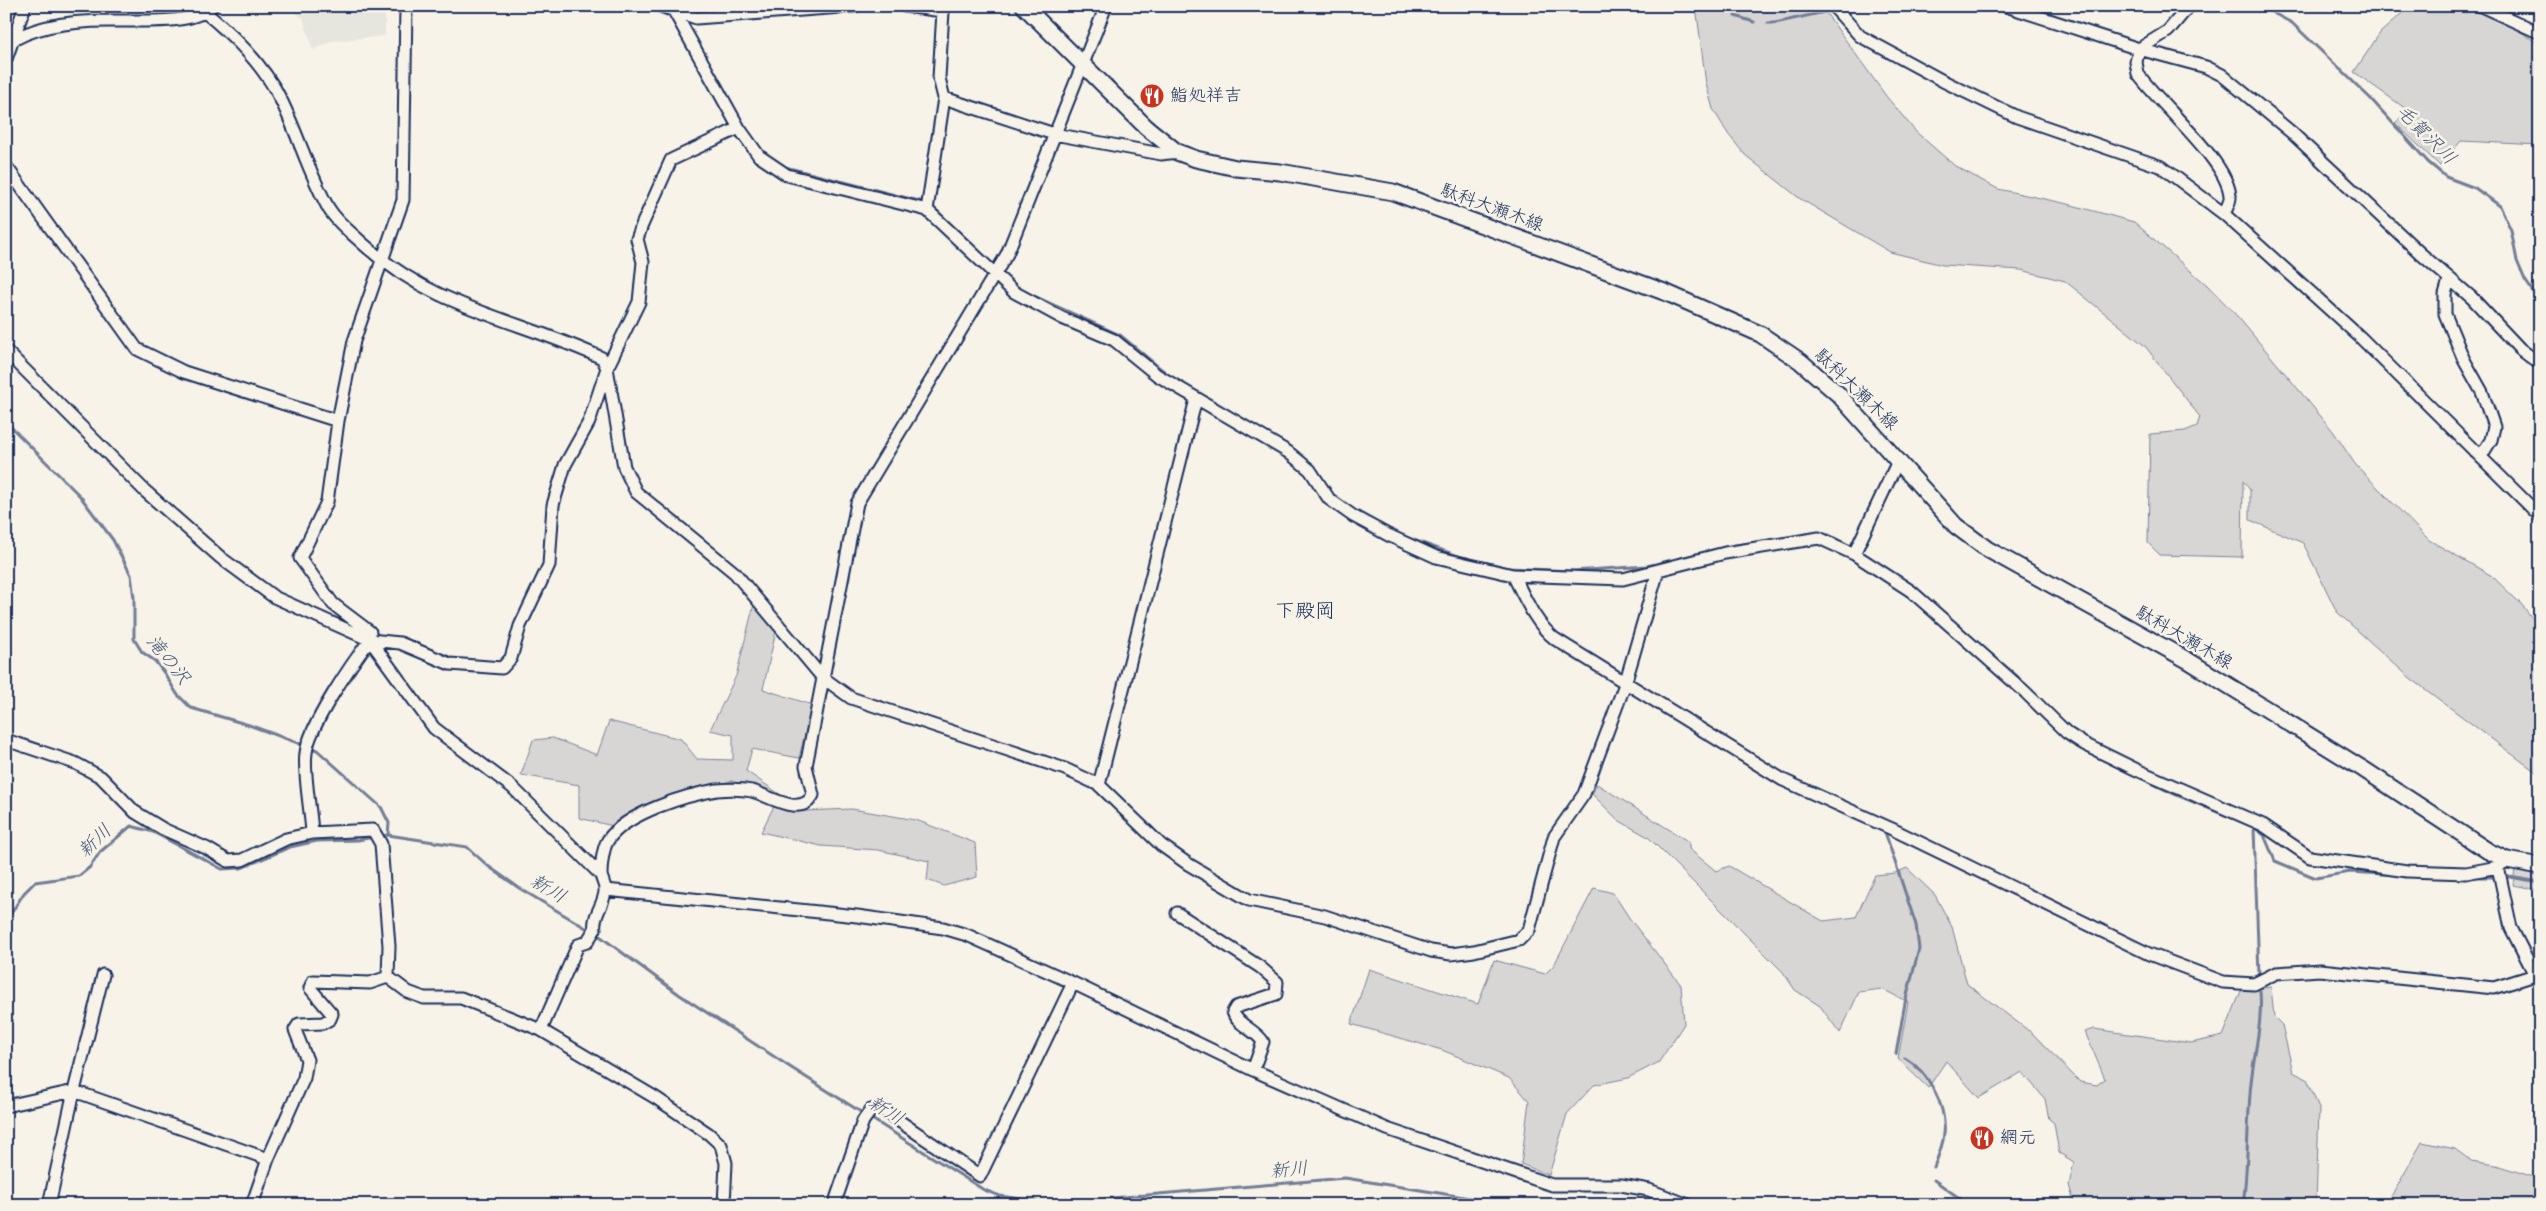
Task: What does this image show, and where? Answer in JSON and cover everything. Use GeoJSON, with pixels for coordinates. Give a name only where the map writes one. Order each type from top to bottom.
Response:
{"type":"FeatureCollection","features":[{"type":"Feature","properties":{"kind":"main road","name":"駄科大瀬木線"},"geometry":{"type":"LineString","coordinates":[[1024,6],[1146,127],[1177,152],[1196,159],[1236,168],[1280,172],[1393,192],[1667,293],[1760,334],[1800,361],[1838,394],[1956,526],[1987,549],[2189,661],[2363,769],[2488,851],[2503,864],[2540,866]]}},
{"type":"Feature","properties":{"kind":"street"},"geometry":{"type":"LineString","coordinates":[[6,59],[10,43],[25,6]]}},
{"type":"Feature","properties":{"kind":"street"},"geometry":{"type":"LineString","coordinates":[[312,833],[306,752],[310,738],[338,686],[370,640],[370,632],[333,604],[300,558],[327,502],[338,421],[354,341],[403,200],[406,6]]}},
{"type":"Feature","properties":{"kind":"street"},"geometry":{"type":"LineString","coordinates":[[661,6],[696,18],[855,6]]}},
{"type":"Feature","properties":{"kind":"street"},"geometry":{"type":"LineString","coordinates":[[904,6],[944,10],[939,78],[944,98],[928,206]]}},
{"type":"Feature","properties":{"kind":"street"},"geometry":{"type":"LineString","coordinates":[[601,876],[608,840],[626,824],[659,806],[718,790],[750,791],[789,805],[801,805],[810,802],[813,795],[806,766],[857,503],[1007,254],[1106,6]]}},
{"type":"Feature","properties":{"kind":"street"},"geometry":{"type":"LineString","coordinates":[[1833,6],[1860,36],[1884,51],[2017,117],[2162,167],[2224,214],[2360,337],[2482,456],[2518,497],[2540,516]]}},
{"type":"Feature","properties":{"kind":"street"},"geometry":{"type":"LineString","coordinates":[[2006,6],[2139,49],[2206,67],[2222,75],[2291,132],[2449,280],[2472,298],[2520,349],[2540,364]]}},
{"type":"Feature","properties":{"kind":"street"},"geometry":{"type":"LineString","coordinates":[[2189,6],[2168,31],[2139,49],[2136,62],[2138,74],[2217,165],[2231,198],[2224,214]]}},
{"type":"Feature","properties":{"kind":"street"},"geometry":{"type":"LineString","coordinates":[[2481,6],[2540,33]]}},
{"type":"Feature","properties":{"kind":"street"},"geometry":{"type":"LineString","coordinates":[[10,43],[40,30],[73,23],[107,20],[153,22],[209,9],[264,73],[281,100],[330,210],[343,226],[381,261],[440,297],[602,358],[607,368],[624,467],[636,492],[735,573],[822,677],[851,698],[1064,769],[1099,785],[1161,846],[1250,900],[1325,916],[1431,951],[1451,954],[1474,951],[1519,940],[1529,930],[1554,837],[1584,794],[1624,684],[1658,571]]}},
{"type":"Feature","properties":{"kind":"street"},"geometry":{"type":"LineString","coordinates":[[674,11],[739,128],[759,156],[786,175],[928,206],[1014,292],[1062,318],[1114,340],[1157,375],[1288,452],[1310,470],[1329,499],[1362,521],[1436,557],[1513,575],[1623,579],[1725,553],[1819,538],[1854,554],[1910,591],[2024,691],[2067,732],[2084,744],[2137,770],[2263,825],[2310,857],[2407,871],[2466,873],[2503,864],[2511,928],[2535,975],[2494,988],[2320,970],[2276,973],[2254,984],[2223,982],[2149,954],[1892,829],[1783,780],[1708,732],[1624,684],[1544,630],[1513,575]]}},
{"type":"Feature","properties":{"kind":"street"},"geometry":{"type":"LineString","coordinates":[[944,98],[1054,134],[1161,154],[1177,152]]}},
{"type":"Feature","properties":{"kind":"street"},"geometry":{"type":"LineString","coordinates":[[6,351],[145,490],[221,558],[274,597],[370,640],[400,643],[450,664],[502,668],[512,658],[520,626],[549,565],[553,505],[565,465],[590,422],[607,368],[639,302],[643,262],[637,239],[672,160],[739,128]]}},
{"type":"Feature","properties":{"kind":"street"},"geometry":{"type":"LineString","coordinates":[[6,166],[137,349],[184,372],[338,421]]}},
{"type":"Feature","properties":{"kind":"street"},"geometry":{"type":"LineString","coordinates":[[2449,280],[2445,294],[2445,314],[2464,360],[2482,392],[2494,427],[2491,440],[2482,456]]}},
{"type":"Feature","properties":{"kind":"street"},"geometry":{"type":"LineString","coordinates":[[1099,785],[1196,399]]}},
{"type":"Feature","properties":{"kind":"street"},"geometry":{"type":"LineString","coordinates":[[1854,554],[1898,459]]}},
{"type":"Feature","properties":{"kind":"street"},"geometry":{"type":"LineString","coordinates":[[370,640],[434,728],[512,787],[601,876],[606,890],[592,933],[587,942],[578,945],[541,1030]]}},
{"type":"Feature","properties":{"kind":"street"},"geometry":{"type":"LineString","coordinates":[[6,740],[75,762],[101,777],[135,812],[163,829],[206,848],[228,861],[242,860],[286,839],[312,833],[373,830],[380,842],[389,946],[388,977]]}},
{"type":"Feature","properties":{"kind":"street"},"geometry":{"type":"LineString","coordinates":[[606,890],[858,916],[944,928],[966,935],[1073,983],[1253,1070],[1387,1129],[1552,1185],[1621,1185],[1650,1190],[1688,1205]]}},
{"type":"Feature","properties":{"kind":"street"},"geometry":{"type":"LineString","coordinates":[[1177,913],[1260,967],[1277,982],[1276,994],[1236,1007],[1233,1012],[1235,1017],[1259,1035],[1263,1042],[1253,1070]]}},
{"type":"Feature","properties":{"kind":"street"},"geometry":{"type":"LineString","coordinates":[[49,1205],[74,1091],[103,975]]}},
{"type":"Feature","properties":{"kind":"street"},"geometry":{"type":"LineString","coordinates":[[388,977],[408,992],[424,998],[461,998],[541,1030],[656,1098],[709,1134],[721,1145],[726,1163],[724,1205]]}},
{"type":"Feature","properties":{"kind":"street"},"geometry":{"type":"LineString","coordinates":[[252,1205],[268,1159],[304,1078],[307,1060],[295,1030],[299,1024],[323,1023],[330,1019],[332,1014],[310,988],[313,981],[370,983],[388,977]]}},
{"type":"Feature","properties":{"kind":"street"},"geometry":{"type":"LineString","coordinates":[[834,1205],[863,1121],[871,1110],[880,1108],[980,1176],[1073,983]]}},
{"type":"Feature","properties":{"kind":"street"},"geometry":{"type":"LineString","coordinates":[[6,1106],[74,1091],[268,1159]]}},
{"type":"Feature","properties":{"kind":"shaded area"},"geometry":{"type":"Polygon","coordinates":[[[296,6],[385,6],[385,36],[331,41],[313,50],[303,18],[296,13],[296,6]]]}},
{"type":"Feature","properties":{"kind":"shaded area"},"geometry":{"type":"Polygon","coordinates":[[[1696,6],[1821,6],[1886,96],[1916,132],[1955,166],[1998,189],[2068,204],[2134,222],[2207,285],[2238,317],[2333,431],[2355,464],[2381,491],[2429,540],[2492,576],[2522,605],[2540,628],[2540,775],[2409,677],[2337,612],[2303,543],[2250,520],[2250,490],[2243,481],[2242,557],[2160,555],[2148,543],[2150,434],[2185,431],[2197,426],[2200,417],[2145,346],[2065,281],[2021,270],[1943,265],[1890,252],[1799,198],[1745,155],[1728,134],[1713,109],[1706,84],[1696,6]]]}},
{"type":"Feature","properties":{"kind":"shaded area"},"geometry":{"type":"Polygon","coordinates":[[[2410,6],[2483,6],[2540,45],[2540,145],[2461,141],[2440,166],[2395,123],[2409,111],[2354,72],[2380,33],[2410,6]]]}},
{"type":"Feature","properties":{"kind":"shaded area"},"geometry":{"type":"Polygon","coordinates":[[[754,604],[776,631],[763,689],[812,705],[799,758],[752,749],[746,771],[804,811],[852,809],[916,820],[975,843],[977,877],[944,886],[927,880],[929,861],[878,850],[821,846],[761,832],[774,806],[732,781],[667,797],[613,826],[579,818],[579,785],[521,775],[533,740],[553,738],[597,755],[609,721],[681,739],[697,759],[733,760],[733,735],[710,730],[736,676],[754,604]]]}},
{"type":"Feature","properties":{"kind":"shaded area"},"geometry":{"type":"Polygon","coordinates":[[[1597,784],[1689,842],[1689,849],[1716,871],[1729,866],[1823,921],[1856,917],[1875,875],[1895,873],[1907,868],[1935,895],[1952,927],[1967,984],[2033,1034],[2080,1082],[2097,1085],[2105,1079],[2085,1032],[2094,1029],[2191,1043],[2223,1036],[2241,991],[2271,987],[2274,1017],[2282,1025],[2293,1072],[2307,1079],[2319,1108],[2316,1205],[2075,1205],[2069,1185],[2074,1162],[2059,1153],[2054,1123],[2049,1119],[2045,1099],[2022,1072],[1979,1098],[1946,1061],[1928,1088],[1898,1059],[1908,1002],[1882,989],[1859,992],[1840,1033],[1820,1006],[1795,990],[1783,972],[1648,837],[1618,820],[1592,794],[1597,784]]]}},
{"type":"Feature","properties":{"kind":"shaded area"},"geometry":{"type":"Polygon","coordinates":[[[2515,868],[2540,872],[2540,890],[2513,885],[2515,868]]]}},
{"type":"Feature","properties":{"kind":"shaded area"},"geometry":{"type":"Polygon","coordinates":[[[1594,888],[1613,893],[1630,919],[1681,985],[1684,1024],[1659,1062],[1628,1078],[1594,1085],[1567,1114],[1549,1175],[1521,1164],[1529,1101],[1509,1078],[1442,1050],[1351,1024],[1369,969],[1478,1004],[1494,960],[1545,974],[1554,965],[1594,888]]]}},
{"type":"Feature","properties":{"kind":"shaded area"},"geometry":{"type":"Polygon","coordinates":[[[2422,1142],[2455,1149],[2471,1161],[2496,1165],[2540,1179],[2540,1205],[2383,1205],[2394,1192],[2422,1142]]]}},
{"type":"Feature","properties":{"kind":"shaded area"},"geometry":{"type":"Polygon","coordinates":[[[1141,1194],[1152,1205],[1085,1205],[1141,1194]]]}},
{"type":"Feature","properties":{"kind":"shaded area"},"geometry":{"type":"Polygon","coordinates":[[[990,1198],[1039,1205],[979,1205],[990,1198]]]}},
{"type":"Feature","properties":{"kind":"waterway"},"geometry":{"type":"LineString","coordinates":[[643,6],[667,15]]}},
{"type":"Feature","properties":{"kind":"waterway"},"geometry":{"type":"LineString","coordinates":[[1844,7],[1849,6]]}},
{"type":"Feature","properties":{"kind":"waterway","name":"毛賀沢川"},"geometry":{"type":"LineString","coordinates":[[2260,6],[2292,23],[2370,98],[2428,162],[2446,177],[2475,188],[2500,206],[2511,230],[2517,261],[2525,280],[2540,302]]}},
{"type":"Feature","properties":{"kind":"waterway"},"geometry":{"type":"LineString","coordinates":[[1768,23],[1829,11]]}},
{"type":"Feature","properties":{"kind":"waterway"},"geometry":{"type":"LineString","coordinates":[[1735,16],[1754,22]]}},
{"type":"Feature","properties":{"kind":"waterway"},"geometry":{"type":"LineString","coordinates":[[785,167],[923,202],[934,208],[980,252]]}},
{"type":"Feature","properties":{"kind":"waterway"},"geometry":{"type":"LineString","coordinates":[[1000,271],[1021,290],[1120,335],[1167,374]]}},
{"type":"Feature","properties":{"kind":"waterway"},"geometry":{"type":"LineString","coordinates":[[1172,378],[1283,443]]}},
{"type":"Feature","properties":{"kind":"waterway","name":"滝の沢"},"geometry":{"type":"LineString","coordinates":[[6,422],[80,496],[113,540],[131,575],[134,598],[134,639],[142,652],[155,661],[177,694],[191,708],[249,725],[317,750],[381,807],[389,823],[388,835]]}},
{"type":"Feature","properties":{"kind":"waterway"},"geometry":{"type":"LineString","coordinates":[[1297,452],[1312,466]]}},
{"type":"Feature","properties":{"kind":"waterway"},"geometry":{"type":"LineString","coordinates":[[1408,538],[1461,557],[1509,568],[1573,571],[1647,566],[1735,545],[1814,534]]}},
{"type":"Feature","properties":{"kind":"waterway"},"geometry":{"type":"LineString","coordinates":[[1820,534],[1829,535],[1849,546]]}},
{"type":"Feature","properties":{"kind":"waterway"},"geometry":{"type":"LineString","coordinates":[[1988,652],[2018,677],[2017,682]]}},
{"type":"Feature","properties":{"kind":"waterway"},"geometry":{"type":"LineString","coordinates":[[2065,738],[2073,745],[2172,793],[2254,827],[2264,835],[2275,861],[2316,878],[2350,872],[2429,877]]}},
{"type":"Feature","properties":{"kind":"waterway","name":"新川"},"geometry":{"type":"LineString","coordinates":[[6,921],[24,893],[35,882],[79,876],[90,867],[100,852],[131,826],[153,832],[222,869],[241,868],[290,847],[317,841],[358,840],[374,837]]}},
{"type":"Feature","properties":{"kind":"waterway"},"geometry":{"type":"LineString","coordinates":[[2254,828],[2259,976]]}},
{"type":"Feature","properties":{"kind":"waterway","name":"新川"},"geometry":{"type":"LineString","coordinates":[[380,836],[388,835],[467,847],[488,866],[519,888],[601,937],[680,995],[984,1190],[1000,1196],[1062,1205]]}},
{"type":"Feature","properties":{"kind":"waterway"},"geometry":{"type":"LineString","coordinates":[[1886,835],[1916,925],[1919,949],[1905,1003],[1896,1054]]}},
{"type":"Feature","properties":{"kind":"waterway"},"geometry":{"type":"LineString","coordinates":[[2473,877],[2497,877]]}},
{"type":"Feature","properties":{"kind":"waterway"},"geometry":{"type":"LineString","coordinates":[[2509,877],[2540,882]]}},
{"type":"Feature","properties":{"kind":"waterway"},"geometry":{"type":"LineString","coordinates":[[2243,1205],[2251,1081],[2259,1030],[2260,991]]}},
{"type":"Feature","properties":{"kind":"waterway"},"geometry":{"type":"LineString","coordinates":[[1905,1058],[1914,1064],[1929,1081],[1943,1113],[1943,1138],[1934,1167]]}},
{"type":"Feature","properties":{"kind":"waterway","name":"新川"},"geometry":{"type":"LineString","coordinates":[[1067,1205],[1112,1198],[1345,1178],[1514,1205]]}},
{"type":"Feature","properties":{"kind":"waterway"},"geometry":{"type":"LineString","coordinates":[[1934,1180],[1969,1205]]}},
{"type":"Feature","properties":{"kind":"place","name":"鮨処祥吉"},"geometry":{"type":"Point","coordinates":[1152,96]}},
{"type":"Feature","properties":{"kind":"place","name":"網元"},"geometry":{"type":"Point","coordinates":[1982,1138]}},
{"type":"Feature","properties":{"kind":"district","name":"下殿岡"},"geometry":{"type":"Point","coordinates":[1305,611]}}]}
